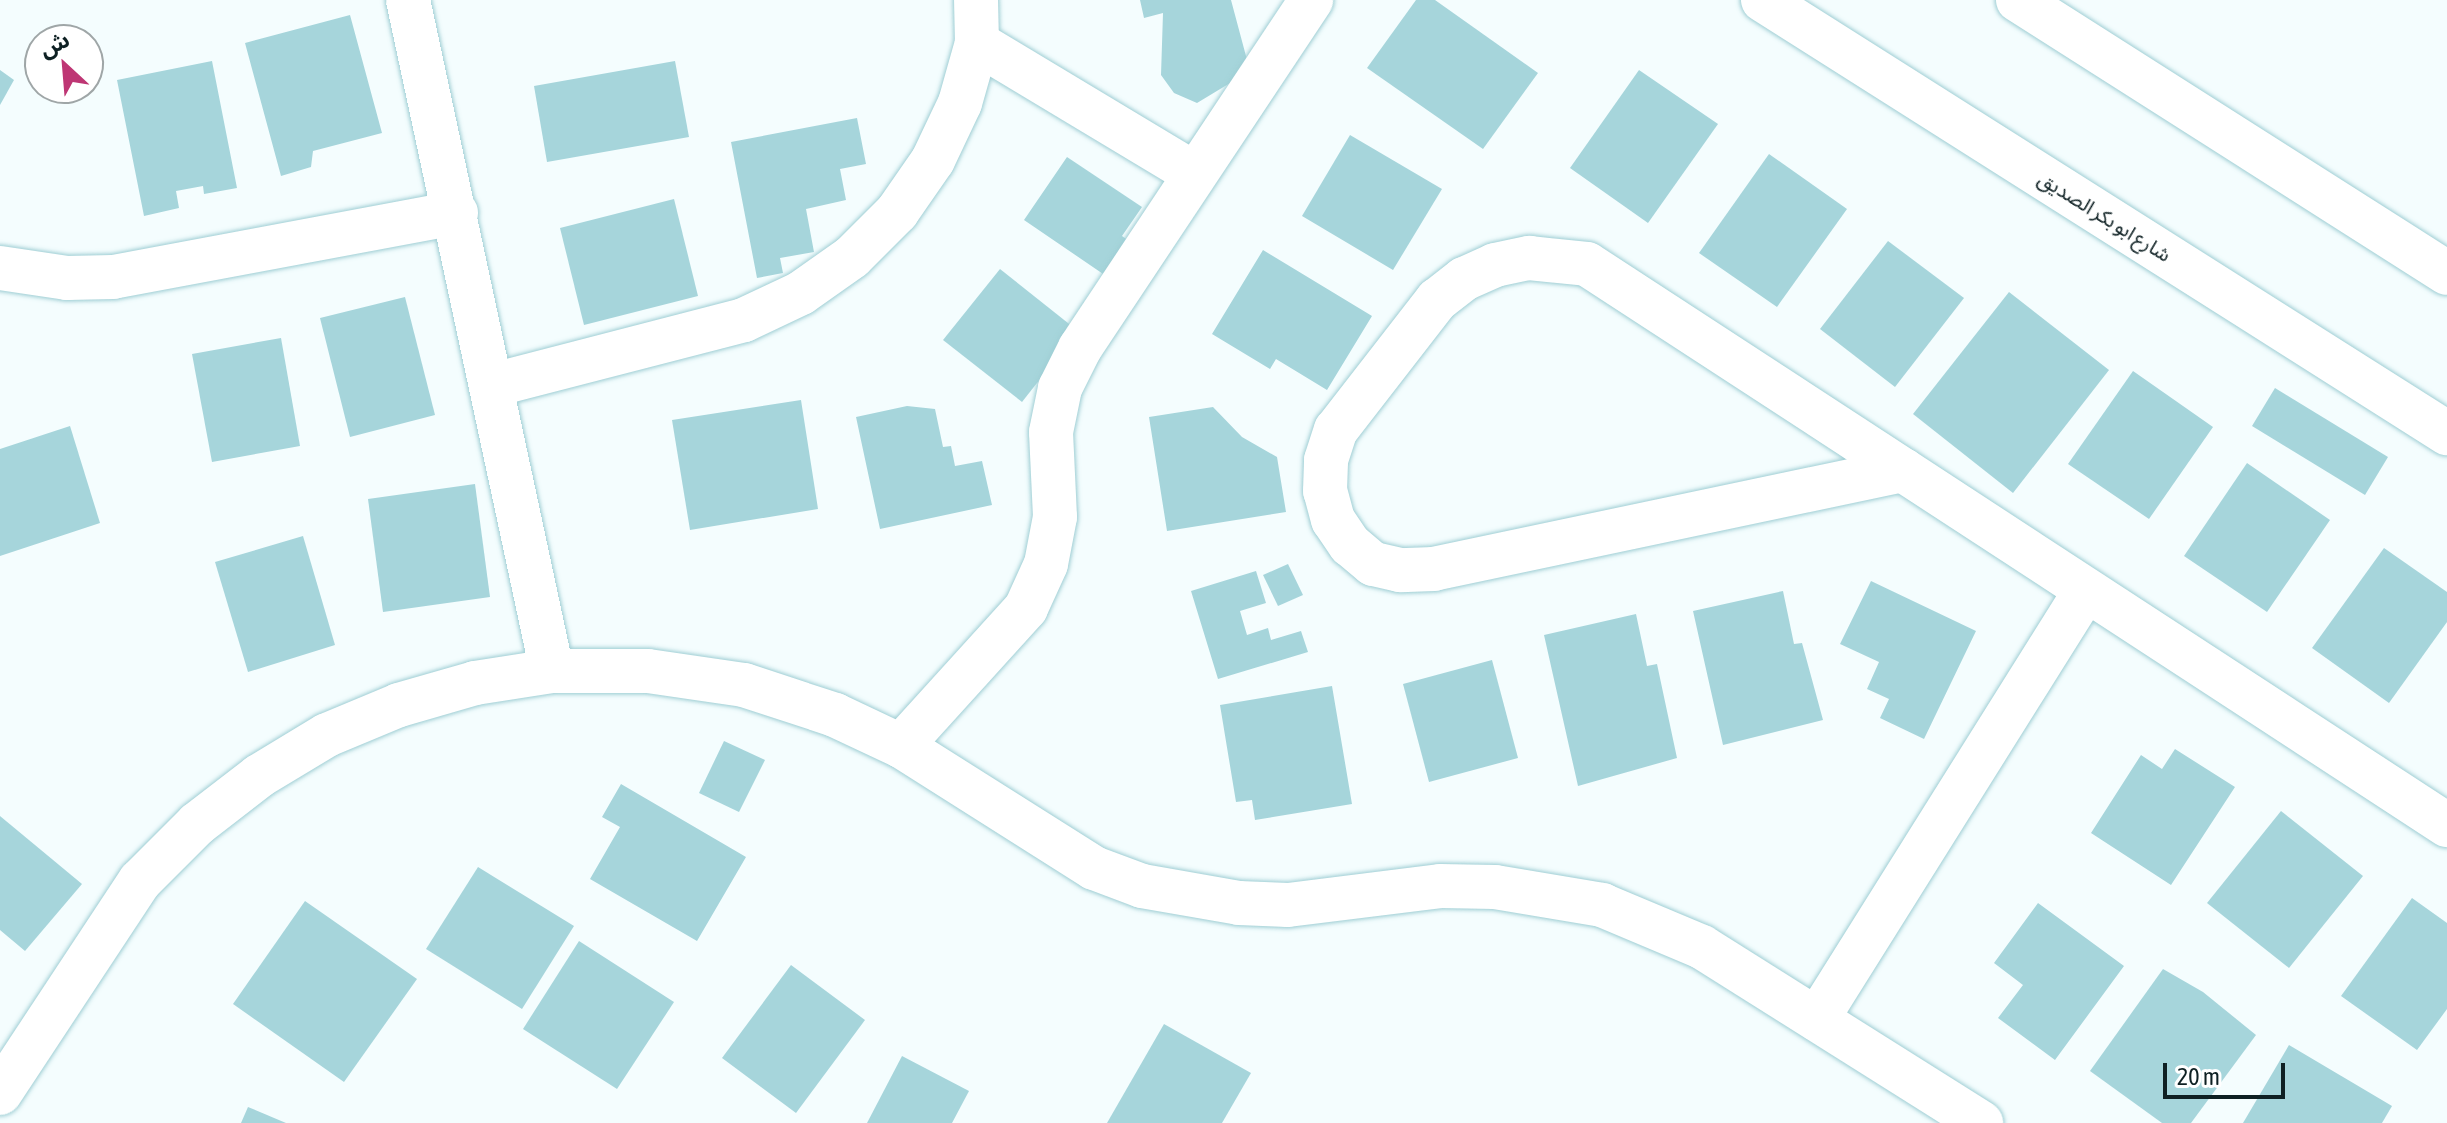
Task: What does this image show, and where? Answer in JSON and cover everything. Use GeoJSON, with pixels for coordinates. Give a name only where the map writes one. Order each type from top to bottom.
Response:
{"type":"FeatureCollection","features":[{"type":"Feature","properties":{"kind":"street"},"geometry":{"type":"LineString","coordinates":[[408,0],[552,671]]}},
{"type":"Feature","properties":{"kind":"street"},"geometry":{"type":"LineString","coordinates":[[493,385],[744,320],[827,275],[897,212],[933,160],[960,103],[977,43],[976,0]]}},
{"type":"Feature","properties":{"kind":"street"},"geometry":{"type":"LineString","coordinates":[[901,746],[1026,608],[1046,564],[1055,517],[1051,432],[1060,388],[1080,348],[1311,0]]}},
{"type":"Feature","properties":{"kind":"street","name":"شارع ابو بكر الصديق"},"geometry":{"type":"LineString","coordinates":[[1763,0],[2447,433]]}},
{"type":"Feature","properties":{"kind":"street"},"geometry":{"type":"LineString","coordinates":[[2018,0],[2447,273]]}},
{"type":"Feature","properties":{"kind":"street"},"geometry":{"type":"LineString","coordinates":[[977,43],[1195,174]]}},
{"type":"Feature","properties":{"kind":"street"},"geometry":{"type":"LineString","coordinates":[[0,268],[67,278],[113,277],[456,213]]}},
{"type":"Feature","properties":{"kind":"street"},"geometry":{"type":"LineString","coordinates":[[1903,470],[1434,569],[1400,570],[1373,564],[1350,545],[1333,520],[1325,491],[1326,460],[1336,430],[1437,300],[1464,279],[1529,258],[1587,264],[1903,470],[2086,590],[2447,825]]}},
{"type":"Feature","properties":{"kind":"street"},"geometry":{"type":"LineString","coordinates":[[1817,1019],[2086,590]]}},
{"type":"Feature","properties":{"kind":"street"},"geometry":{"type":"LineString","coordinates":[[0,1093],[140,881],[197,824],[259,776],[327,735],[399,705],[475,683],[552,671],[648,671],[744,685],[835,715],[901,746],[1094,868],[1142,886],[1239,903],[1288,905],[1440,886],[1549,892],[1653,923],[1702,947],[1981,1123]]}},
{"type":"Feature","properties":{"kind":"building"},"geometry":{"type":"Polygon","coordinates":[[[1140,0],[1231,0],[1250,71],[1197,103],[1174,93],[1161,75],[1163,13],[1144,18],[1140,0]]]}},
{"type":"Feature","properties":{"kind":"building"},"geometry":{"type":"Polygon","coordinates":[[[1416,0],[1435,0],[1538,73],[1483,149],[1367,68],[1416,0]]]}},
{"type":"Feature","properties":{"kind":"building"},"geometry":{"type":"Polygon","coordinates":[[[350,15],[382,133],[313,151],[311,167],[281,176],[245,43],[350,15]]]}},
{"type":"Feature","properties":{"kind":"building"},"geometry":{"type":"Polygon","coordinates":[[[212,61],[237,188],[204,194],[203,186],[176,191],[179,208],[144,216],[117,80],[212,61]]]}},
{"type":"Feature","properties":{"kind":"building"},"geometry":{"type":"Polygon","coordinates":[[[675,61],[689,137],[547,162],[534,86],[675,61]]]}},
{"type":"Feature","properties":{"kind":"building"},"geometry":{"type":"Polygon","coordinates":[[[0,70],[14,80],[0,105],[0,70]]]}},
{"type":"Feature","properties":{"kind":"building"},"geometry":{"type":"Polygon","coordinates":[[[1639,70],[1718,124],[1648,223],[1570,168],[1639,70]]]}},
{"type":"Feature","properties":{"kind":"building"},"geometry":{"type":"Polygon","coordinates":[[[857,118],[866,164],[840,169],[846,200],[806,209],[814,252],[780,258],[783,273],[757,278],[731,142],[857,118]]]}},
{"type":"Feature","properties":{"kind":"building"},"geometry":{"type":"Polygon","coordinates":[[[1350,135],[1442,189],[1393,270],[1302,216],[1350,135]]]}},
{"type":"Feature","properties":{"kind":"building"},"geometry":{"type":"Polygon","coordinates":[[[1769,154],[1847,209],[1777,307],[1699,253],[1769,154]]]}},
{"type":"Feature","properties":{"kind":"building"},"geometry":{"type":"Polygon","coordinates":[[[1067,157],[1142,207],[1122,236],[1133,244],[1109,278],[1024,220],[1067,157]]]}},
{"type":"Feature","properties":{"kind":"building"},"geometry":{"type":"Polygon","coordinates":[[[674,199],[698,296],[584,325],[560,228],[674,199]]]}},
{"type":"Feature","properties":{"kind":"building"},"geometry":{"type":"Polygon","coordinates":[[[1888,241],[1964,298],[1895,387],[1820,329],[1888,241]]]}},
{"type":"Feature","properties":{"kind":"building"},"geometry":{"type":"Polygon","coordinates":[[[1263,250],[1372,316],[1327,390],[1276,359],[1270,369],[1212,334],[1263,250]]]}},
{"type":"Feature","properties":{"kind":"building"},"geometry":{"type":"Polygon","coordinates":[[[1000,269],[1078,331],[1022,402],[943,340],[1000,269]]]}},
{"type":"Feature","properties":{"kind":"building"},"geometry":{"type":"Polygon","coordinates":[[[2009,292],[2109,370],[2013,493],[1913,414],[2009,292]]]}},
{"type":"Feature","properties":{"kind":"building"},"geometry":{"type":"Polygon","coordinates":[[[405,297],[435,415],[350,437],[320,318],[405,297]]]}},
{"type":"Feature","properties":{"kind":"building"},"geometry":{"type":"Polygon","coordinates":[[[281,338],[300,446],[212,462],[192,354],[281,338]]]}},
{"type":"Feature","properties":{"kind":"building"},"geometry":{"type":"Polygon","coordinates":[[[2133,371],[2213,427],[2149,519],[2068,464],[2133,371]]]}},
{"type":"Feature","properties":{"kind":"building"},"geometry":{"type":"Polygon","coordinates":[[[2275,388],[2388,457],[2365,495],[2252,426],[2275,388]]]}},
{"type":"Feature","properties":{"kind":"building"},"geometry":{"type":"Polygon","coordinates":[[[801,400],[818,509],[690,530],[672,420],[801,400]]]}},
{"type":"Feature","properties":{"kind":"building"},"geometry":{"type":"Polygon","coordinates":[[[907,406],[935,409],[943,447],[951,446],[955,466],[982,461],[992,505],[880,529],[856,417],[907,406]]]}},
{"type":"Feature","properties":{"kind":"building"},"geometry":{"type":"Polygon","coordinates":[[[1213,407],[1242,437],[1277,457],[1286,512],[1167,531],[1149,417],[1213,407]]]}},
{"type":"Feature","properties":{"kind":"building"},"geometry":{"type":"Polygon","coordinates":[[[70,426],[100,523],[0,556],[0,449],[70,426]]]}},
{"type":"Feature","properties":{"kind":"building"},"geometry":{"type":"Polygon","coordinates":[[[2247,463],[2330,520],[2267,612],[2184,556],[2247,463]]]}},
{"type":"Feature","properties":{"kind":"building"},"geometry":{"type":"Polygon","coordinates":[[[475,484],[490,597],[383,612],[368,499],[475,484]]]}},
{"type":"Feature","properties":{"kind":"building"},"geometry":{"type":"Polygon","coordinates":[[[303,536],[335,645],[248,672],[215,562],[303,536]]]}},
{"type":"Feature","properties":{"kind":"building"},"geometry":{"type":"Polygon","coordinates":[[[2384,548],[2447,592],[2447,622],[2389,703],[2312,648],[2384,548]]]}},
{"type":"Feature","properties":{"kind":"building"},"geometry":{"type":"Polygon","coordinates":[[[1288,564],[1303,595],[1278,606],[1263,575],[1288,564]]]}},
{"type":"Feature","properties":{"kind":"building"},"geometry":{"type":"Polygon","coordinates":[[[1256,571],[1266,603],[1240,611],[1247,635],[1268,628],[1271,640],[1301,631],[1308,652],[1218,679],[1191,591],[1256,571]]]}},
{"type":"Feature","properties":{"kind":"building"},"geometry":{"type":"Polygon","coordinates":[[[1871,581],[1976,631],[1924,739],[1880,718],[1889,699],[1867,689],[1879,662],[1840,644],[1871,581]]]}},
{"type":"Feature","properties":{"kind":"building"},"geometry":{"type":"Polygon","coordinates":[[[1783,591],[1794,644],[1802,643],[1823,720],[1723,745],[1693,611],[1783,591]]]}},
{"type":"Feature","properties":{"kind":"building"},"geometry":{"type":"Polygon","coordinates":[[[1636,614],[1647,666],[1657,664],[1677,758],[1578,786],[1544,635],[1636,614]]]}},
{"type":"Feature","properties":{"kind":"building"},"geometry":{"type":"Polygon","coordinates":[[[1492,660],[1518,758],[1429,782],[1403,684],[1492,660]]]}},
{"type":"Feature","properties":{"kind":"building"},"geometry":{"type":"Polygon","coordinates":[[[1332,686],[1352,804],[1255,820],[1252,800],[1236,802],[1220,705],[1332,686]]]}},
{"type":"Feature","properties":{"kind":"building"},"geometry":{"type":"Polygon","coordinates":[[[724,741],[765,760],[739,812],[699,793],[724,741]]]}},
{"type":"Feature","properties":{"kind":"building"},"geometry":{"type":"Polygon","coordinates":[[[2175,749],[2235,787],[2171,885],[2091,833],[2141,755],[2162,769],[2175,749]]]}},
{"type":"Feature","properties":{"kind":"building"},"geometry":{"type":"Polygon","coordinates":[[[621,784],[746,857],[697,941],[590,879],[620,827],[602,817],[621,784]]]}},
{"type":"Feature","properties":{"kind":"building"},"geometry":{"type":"Polygon","coordinates":[[[2281,811],[2363,876],[2289,968],[2207,903],[2281,811]]]}},
{"type":"Feature","properties":{"kind":"building"},"geometry":{"type":"Polygon","coordinates":[[[0,816],[82,884],[25,951],[0,930],[0,816]]]}},
{"type":"Feature","properties":{"kind":"building"},"geometry":{"type":"Polygon","coordinates":[[[478,867],[574,926],[522,1009],[426,949],[478,867]]]}},
{"type":"Feature","properties":{"kind":"building"},"geometry":{"type":"Polygon","coordinates":[[[2412,898],[2447,923],[2447,1009],[2417,1050],[2341,996],[2412,898]]]}},
{"type":"Feature","properties":{"kind":"building"},"geometry":{"type":"Polygon","coordinates":[[[305,901],[417,979],[344,1082],[233,1004],[305,901]]]}},
{"type":"Feature","properties":{"kind":"building"},"geometry":{"type":"Polygon","coordinates":[[[2038,903],[2124,966],[2055,1060],[1998,1018],[2023,985],[1994,963],[2038,903]]]}},
{"type":"Feature","properties":{"kind":"building"},"geometry":{"type":"Polygon","coordinates":[[[579,941],[674,1002],[617,1089],[523,1029],[579,941]]]}},
{"type":"Feature","properties":{"kind":"building"},"geometry":{"type":"Polygon","coordinates":[[[791,965],[865,1020],[796,1113],[722,1058],[791,965]]]}},
{"type":"Feature","properties":{"kind":"building"},"geometry":{"type":"Polygon","coordinates":[[[2163,969],[2203,992],[2256,1035],[2191,1123],[2162,1123],[2090,1071],[2163,969]]]}},
{"type":"Feature","properties":{"kind":"building"},"geometry":{"type":"Polygon","coordinates":[[[1164,1024],[1251,1073],[1222,1123],[1107,1123],[1164,1024]]]}},
{"type":"Feature","properties":{"kind":"building"},"geometry":{"type":"Polygon","coordinates":[[[2289,1045],[2392,1106],[2382,1123],[2243,1123],[2289,1045]]]}},
{"type":"Feature","properties":{"kind":"building"},"geometry":{"type":"Polygon","coordinates":[[[902,1056],[969,1091],[952,1123],[867,1123],[902,1056]]]}},
{"type":"Feature","properties":{"kind":"building"},"geometry":{"type":"Polygon","coordinates":[[[248,1107],[286,1123],[241,1123],[248,1107]]]}}]}
